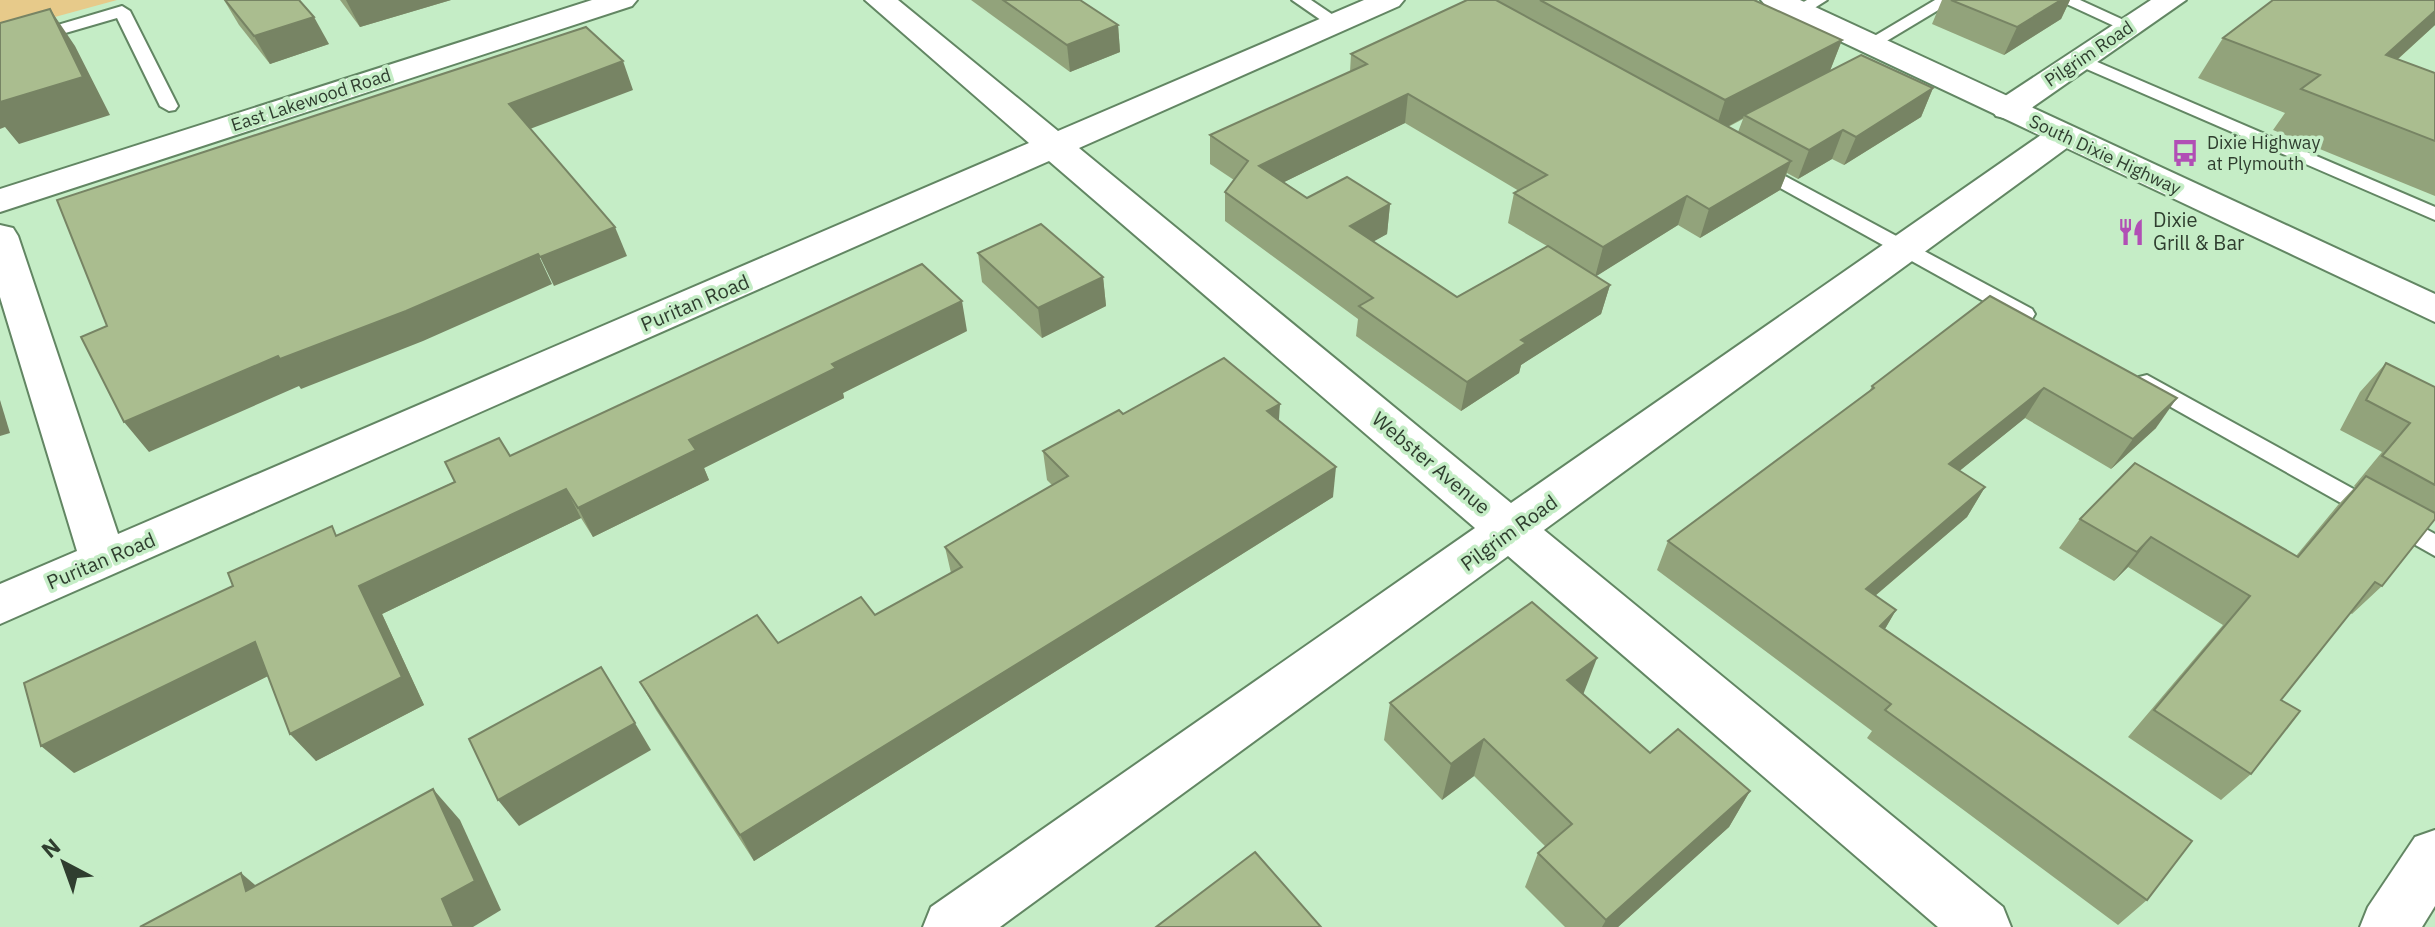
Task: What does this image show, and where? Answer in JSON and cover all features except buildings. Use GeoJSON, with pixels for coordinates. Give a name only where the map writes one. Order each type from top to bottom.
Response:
{"type":"FeatureCollection","features":[{"type":"Feature","properties":{"kind":"street","name":"East Lakewood Road"},"geometry":{"type":"LineString","coordinates":[[0,201],[622,0]]}},
{"type":"Feature","properties":{"kind":"street","name":"Webster Avenue"},"geometry":{"type":"LineString","coordinates":[[880,0],[1982,927]]}},
{"type":"Feature","properties":{"kind":"street","name":"Puritan Road"},"geometry":{"type":"LineString","coordinates":[[0,605],[1389,0]]}},
{"type":"Feature","properties":{"kind":"street","name":"Pilgrim Road"},"geometry":{"type":"LineString","coordinates":[[2008,109],[2171,0]]}},
{"type":"Feature","properties":{"kind":"street","name":"South Dixie Highway"},"geometry":{"type":"LineString","coordinates":[[1798,4],[1872,54],[2008,109],[2435,309]]}},
{"type":"Feature","properties":{"kind":"street","name":"Pilgrim Road"},"geometry":{"type":"LineString","coordinates":[[952,927],[2063,135]]}},
{"type":"Feature","properties":{"kind":"street"},"geometry":{"type":"LineString","coordinates":[[0,236],[103,560]]}},
{"type":"Feature","properties":{"kind":"street"},"geometry":{"type":"LineString","coordinates":[[2389,927],[2435,856]]}},
{"type":"Feature","properties":{"kind":"lane"},"geometry":{"type":"LineString","coordinates":[[1300,0],[1337,23]]}},
{"type":"Feature","properties":{"kind":"lane"},"geometry":{"type":"LineString","coordinates":[[1872,54],[1947,0]]}},
{"type":"Feature","properties":{"kind":"lane"},"geometry":{"type":"LineString","coordinates":[[2066,0],[2131,27]]}},
{"type":"Feature","properties":{"kind":"lane"},"geometry":{"type":"LineString","coordinates":[[0,47],[122,11],[169,106]]}},
{"type":"Feature","properties":{"kind":"lane"},"geometry":{"type":"LineString","coordinates":[[2081,60],[2435,214]]}},
{"type":"Feature","properties":{"kind":"lane"},"geometry":{"type":"LineString","coordinates":[[1741,159],[2047,327]]}},
{"type":"Feature","properties":{"kind":"lane"},"geometry":{"type":"LineString","coordinates":[[2130,374],[2435,546]]}},
{"type":"Feature","properties":{"kind":"shaded area"},"geometry":{"type":"Polygon","coordinates":[[[0,0],[117,0],[0,32],[0,0]]]}},
{"type":"Feature","properties":{"kind":"place","name":"Dixie Highway at Plymouth"},"geometry":{"type":"Point","coordinates":[2185,153]}},
{"type":"Feature","properties":{"kind":"place","name":"Dixie Grill & Bar"},"geometry":{"type":"Point","coordinates":[2131,232]}}]}
